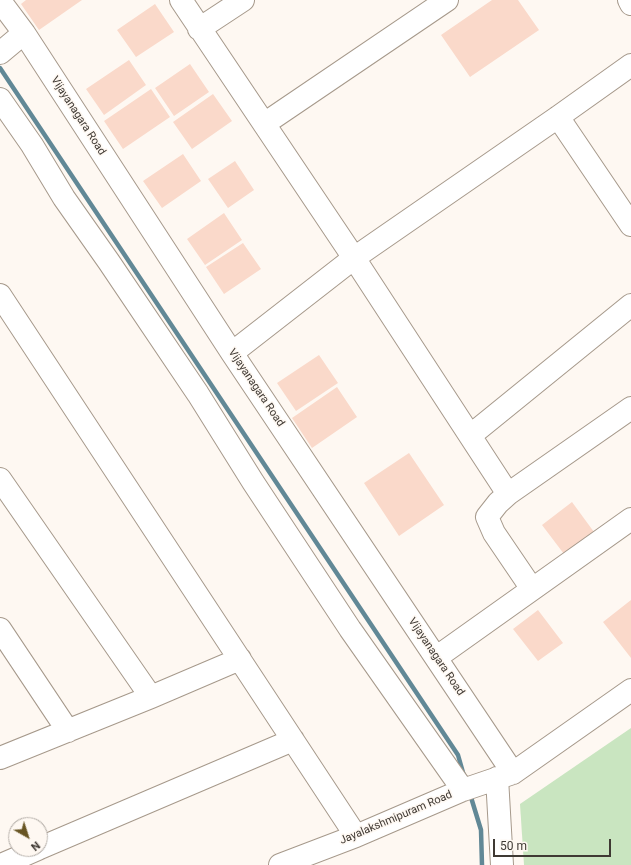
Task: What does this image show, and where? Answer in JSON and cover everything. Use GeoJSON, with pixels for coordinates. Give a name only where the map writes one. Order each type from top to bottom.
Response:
{"type":"FeatureCollection","features":[{"type":"Feature","properties":{"kind":"street"},"geometry":{"type":"LineString","coordinates":[[180,0],[354,258],[508,494]]}},
{"type":"Feature","properties":{"kind":"street"},"geometry":{"type":"LineString","coordinates":[[199,29],[243,0]]}},
{"type":"Feature","properties":{"kind":"street"},"geometry":{"type":"LineString","coordinates":[[264,124],[447,0]]}},
{"type":"Feature","properties":{"kind":"street"},"geometry":{"type":"LineString","coordinates":[[629,0],[631,4]]}},
{"type":"Feature","properties":{"kind":"street","name":"Vijayanagara Road"},"geometry":{"type":"LineString","coordinates":[[0,1],[24,33],[232,353],[437,657],[505,776]]}},
{"type":"Feature","properties":{"kind":"street"},"geometry":{"type":"LineString","coordinates":[[0,53],[24,33]]}},
{"type":"Feature","properties":{"kind":"street"},"geometry":{"type":"LineString","coordinates":[[232,353],[354,258],[631,65]]}},
{"type":"Feature","properties":{"kind":"street"},"geometry":{"type":"LineString","coordinates":[[0,98],[64,198],[198,394],[253,482],[350,629],[463,790]]}},
{"type":"Feature","properties":{"kind":"street"},"geometry":{"type":"LineString","coordinates":[[558,117],[631,225]]}},
{"type":"Feature","properties":{"kind":"street"},"geometry":{"type":"LineString","coordinates":[[0,295],[356,836]]}},
{"type":"Feature","properties":{"kind":"street"},"geometry":{"type":"LineString","coordinates":[[471,436],[631,305]]}},
{"type":"Feature","properties":{"kind":"street"},"geometry":{"type":"LineString","coordinates":[[532,589],[494,533],[487,517],[498,502],[508,494],[631,408]]}},
{"type":"Feature","properties":{"kind":"street"},"geometry":{"type":"LineString","coordinates":[[0,479],[151,697]]}},
{"type":"Feature","properties":{"kind":"street"},"geometry":{"type":"LineString","coordinates":[[437,657],[631,519]]}},
{"type":"Feature","properties":{"kind":"street"},"geometry":{"type":"LineString","coordinates":[[0,629],[68,731]]}},
{"type":"Feature","properties":{"kind":"street"},"geometry":{"type":"LineString","coordinates":[[0,758],[240,659]]}},
{"type":"Feature","properties":{"kind":"street","name":"Jayalakshmipuram Road"},"geometry":{"type":"LineString","coordinates":[[280,865],[356,836],[463,790],[505,776],[631,690]]}},
{"type":"Feature","properties":{"kind":"street"},"geometry":{"type":"LineString","coordinates":[[48,845],[293,740]]}},
{"type":"Feature","properties":{"kind":"street"},"geometry":{"type":"LineString","coordinates":[[502,865],[505,776]]}},
{"type":"Feature","properties":{"kind":"street"},"geometry":{"type":"LineString","coordinates":[[1,865],[20,857]]}},
{"type":"Feature","properties":{"kind":"green space"},"geometry":{"type":"Polygon","coordinates":[[[631,728],[631,865],[524,865],[520,804],[631,728]]]}},
{"type":"Feature","properties":{"kind":"building"},"geometry":{"type":"Polygon","coordinates":[[[26,0],[82,0],[39,30],[21,4],[26,0]]]}},
{"type":"Feature","properties":{"kind":"building"},"geometry":{"type":"Polygon","coordinates":[[[492,0],[518,0],[539,30],[470,77],[441,35],[492,0]]]}},
{"type":"Feature","properties":{"kind":"building"},"geometry":{"type":"Polygon","coordinates":[[[155,4],[174,32],[136,57],[117,30],[155,4]]]}},
{"type":"Feature","properties":{"kind":"building"},"geometry":{"type":"Polygon","coordinates":[[[129,60],[146,85],[104,115],[86,89],[129,60]]]}},
{"type":"Feature","properties":{"kind":"building"},"geometry":{"type":"Polygon","coordinates":[[[190,64],[209,92],[174,116],[155,88],[190,64]]]}},
{"type":"Feature","properties":{"kind":"building"},"geometry":{"type":"Polygon","coordinates":[[[151,89],[170,117],[123,149],[104,121],[151,89]]]}},
{"type":"Feature","properties":{"kind":"building"},"geometry":{"type":"Polygon","coordinates":[[[213,94],[232,121],[192,149],[173,122],[213,94]]]}},
{"type":"Feature","properties":{"kind":"building"},"geometry":{"type":"Polygon","coordinates":[[[183,154],[201,181],[162,208],[143,181],[183,154]]]}},
{"type":"Feature","properties":{"kind":"building"},"geometry":{"type":"Polygon","coordinates":[[[235,161],[254,190],[228,208],[208,179],[235,161]]]}},
{"type":"Feature","properties":{"kind":"building"},"geometry":{"type":"Polygon","coordinates":[[[224,213],[242,240],[205,265],[187,239],[224,213]]]}},
{"type":"Feature","properties":{"kind":"building"},"geometry":{"type":"Polygon","coordinates":[[[243,243],[261,269],[224,294],[206,267],[243,243]]]}},
{"type":"Feature","properties":{"kind":"building"},"geometry":{"type":"Polygon","coordinates":[[[319,355],[338,383],[296,411],[277,383],[319,355]]]}},
{"type":"Feature","properties":{"kind":"building"},"geometry":{"type":"Polygon","coordinates":[[[337,387],[357,417],[312,448],[292,418],[337,387]]]}},
{"type":"Feature","properties":{"kind":"building"},"geometry":{"type":"Polygon","coordinates":[[[409,453],[444,505],[399,536],[364,483],[409,453]]]}},
{"type":"Feature","properties":{"kind":"building"},"geometry":{"type":"Polygon","coordinates":[[[572,502],[594,532],[564,554],[542,525],[572,502]]]}},
{"type":"Feature","properties":{"kind":"building"},"geometry":{"type":"Polygon","coordinates":[[[631,600],[631,658],[603,622],[631,600]]]}},
{"type":"Feature","properties":{"kind":"building"},"geometry":{"type":"Polygon","coordinates":[[[538,610],[563,643],[538,661],[513,629],[538,610]]]}},
{"type":"Feature","properties":{"kind":"waterway"},"geometry":{"type":"LineString","coordinates":[[0,68],[458,755],[464,776]]}},
{"type":"Feature","properties":{"kind":"waterway"},"geometry":{"type":"LineString","coordinates":[[470,794],[481,830],[482,865]]}}]}
